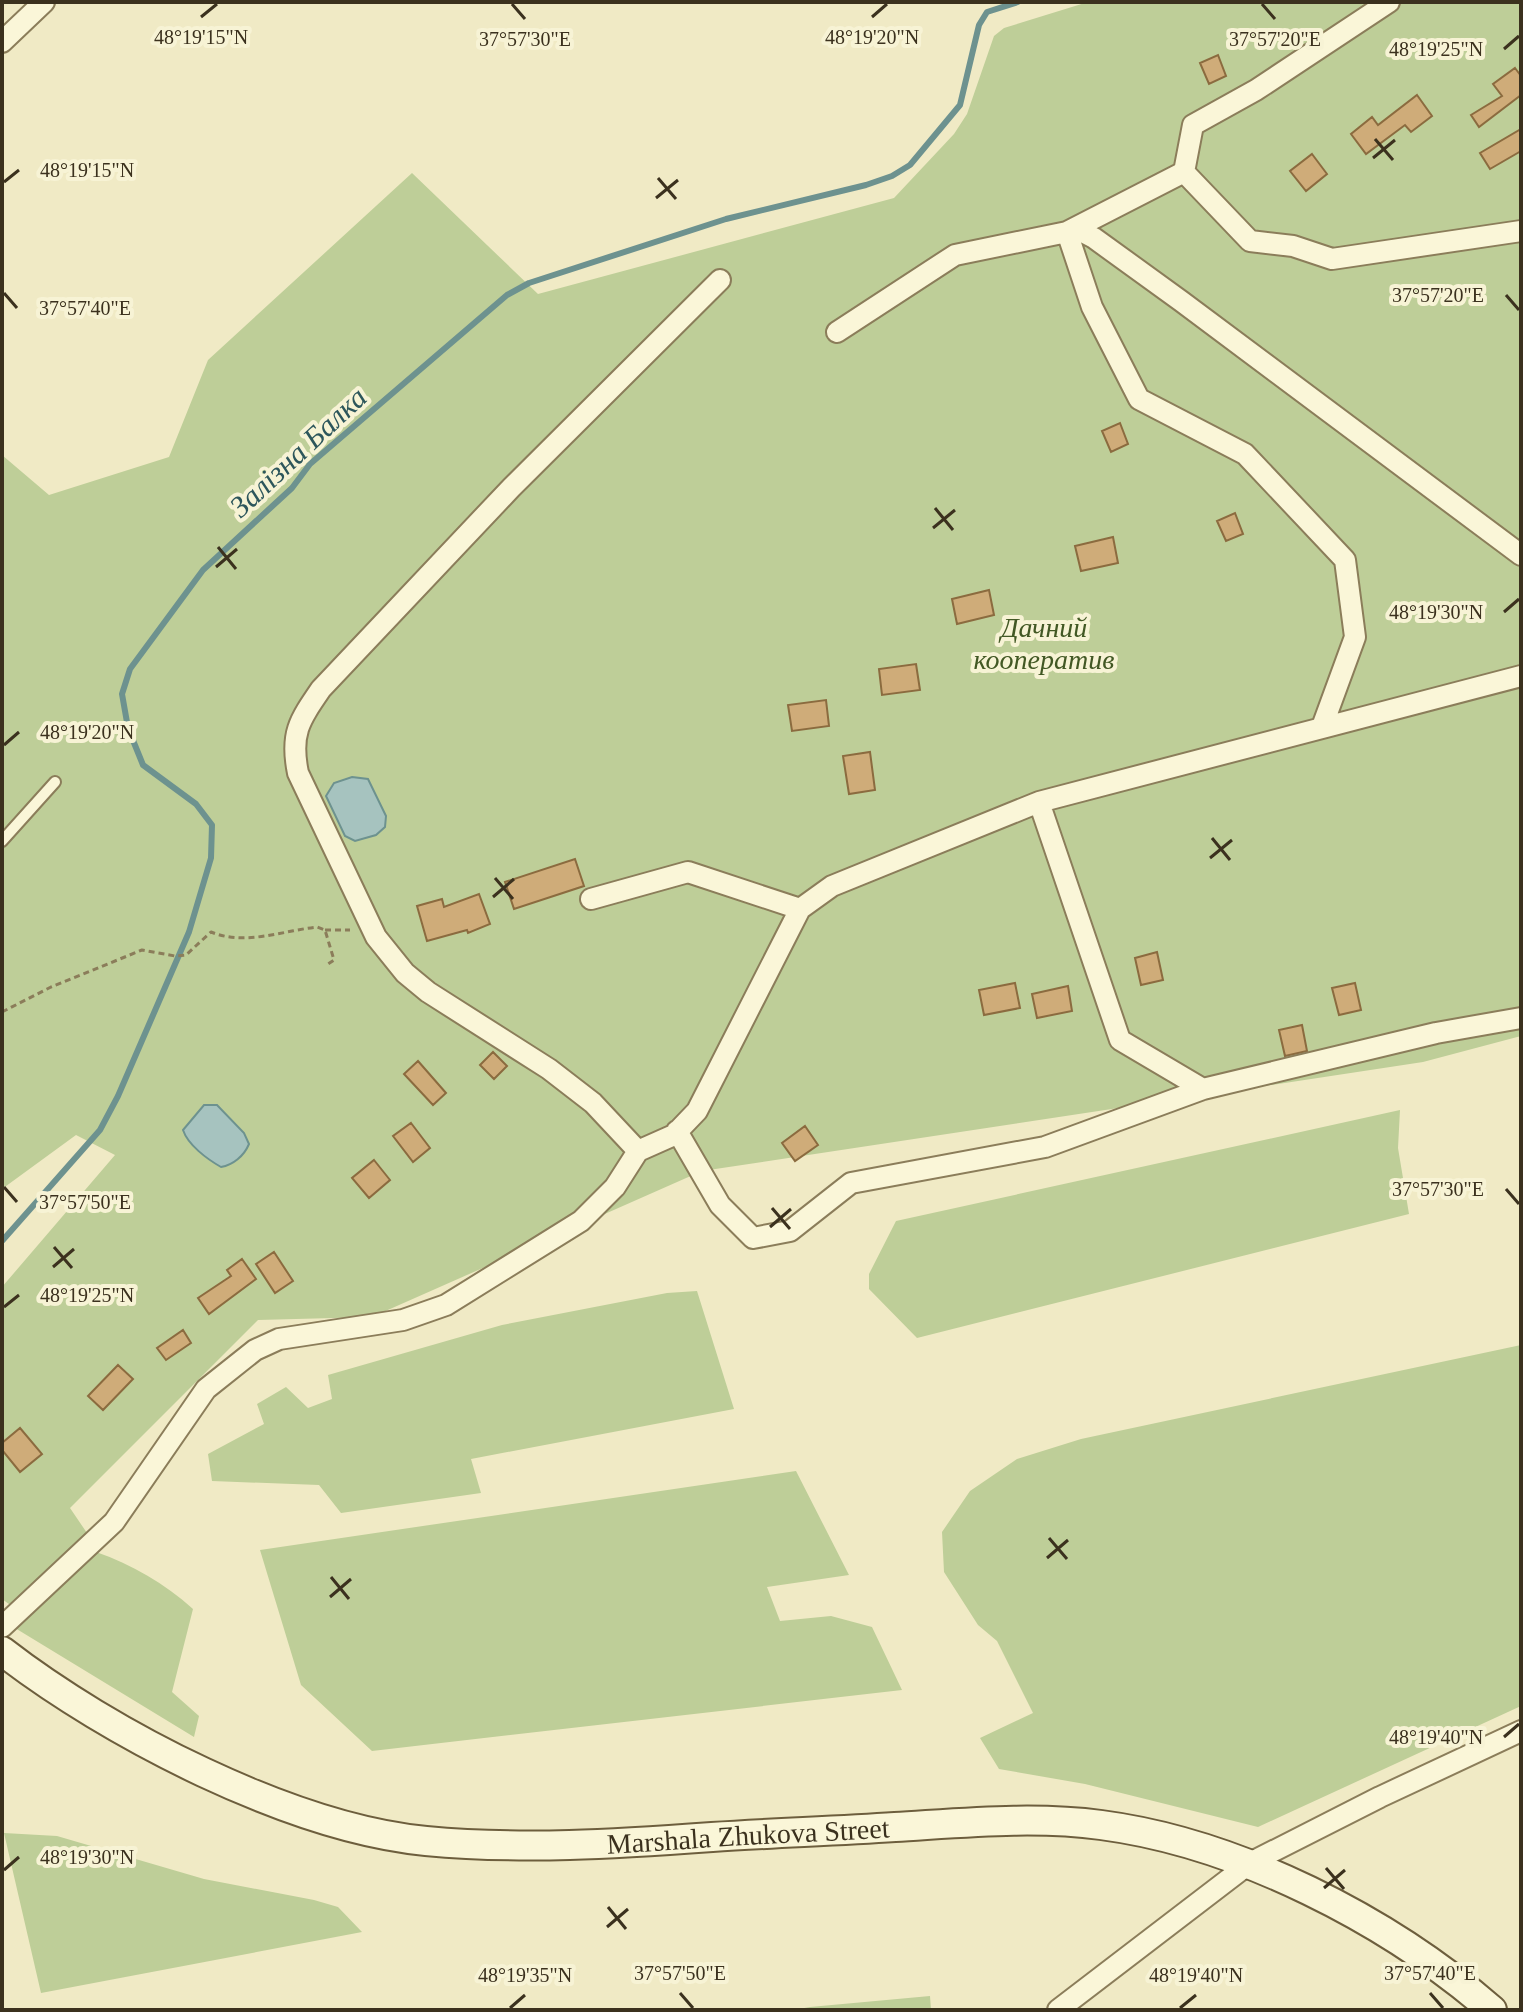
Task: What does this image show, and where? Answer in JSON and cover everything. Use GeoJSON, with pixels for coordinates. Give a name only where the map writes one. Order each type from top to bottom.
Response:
{"type":"FeatureCollection","features":[{"type":"Feature","properties":{"kind":"main road","name":"Marshala Zhukova Street"},"geometry":{"type":"LineString","coordinates":[[2,1651],[23,1668],[133,1736],[220,1780],[338,1823],[383,1834],[466,1843],[587,1845],[1001,1821],[1101,1825],[1146,1834],[1250,1863],[1403,1943],[1492,2010]]}},
{"type":"Feature","properties":{"kind":"street"},"geometry":{"type":"LineString","coordinates":[[2,42],[44,2]]}},
{"type":"Feature","properties":{"kind":"street"},"geometry":{"type":"LineString","coordinates":[[1184,172],[1193,125],[1256,90],[1374,6]]}},
{"type":"Feature","properties":{"kind":"street"},"geometry":{"type":"LineString","coordinates":[[837,332],[955,255],[1071,230],[1184,172]]}},
{"type":"Feature","properties":{"kind":"street"},"geometry":{"type":"LineString","coordinates":[[1184,172],[1250,241],[1293,246],[1332,259],[1521,231]]}},
{"type":"Feature","properties":{"kind":"street"},"geometry":{"type":"LineString","coordinates":[[1071,230],[1094,238],[1521,555]]}},
{"type":"Feature","properties":{"kind":"street"},"geometry":{"type":"LineString","coordinates":[[1071,230],[1092,307],[1139,399],[1245,454],[1345,560],[1355,637],[1322,727]]}},
{"type":"Feature","properties":{"kind":"street"},"geometry":{"type":"LineString","coordinates":[[638,1151],[593,1103],[571,1086],[428,992],[405,973],[371,927],[298,773],[293,749],[304,714],[321,689],[511,488],[720,280]]}},
{"type":"Feature","properties":{"kind":"street"},"geometry":{"type":"LineString","coordinates":[[2,1627],[114,1522],[206,1389],[255,1350],[279,1339],[403,1320],[446,1305],[581,1221],[615,1187],[638,1151],[677,1131],[697,1111],[800,909],[832,886],[1039,802],[1521,676]]}},
{"type":"Feature","properties":{"kind":"street"},"geometry":{"type":"LineString","coordinates":[[1039,802],[1120,1040],[1203,1089]]}},
{"type":"Feature","properties":{"kind":"street"},"geometry":{"type":"LineString","coordinates":[[591,899],[688,872],[800,909]]}},
{"type":"Feature","properties":{"kind":"street"},"geometry":{"type":"LineString","coordinates":[[677,1131],[720,1205],[753,1238],[790,1231],[851,1183],[1045,1147],[1203,1089],[1436,1033],[1521,1018]]}},
{"type":"Feature","properties":{"kind":"street"},"geometry":{"type":"LineString","coordinates":[[1058,2010],[1250,1863],[1380,1797],[1521,1731]]}},
{"type":"Feature","properties":{"kind":"lane"},"geometry":{"type":"LineString","coordinates":[[2,841],[55,782]]}},
{"type":"Feature","properties":{"kind":"path"},"geometry":{"type":"LineString","coordinates":[[2,1012],[51,987],[142,950],[186,955],[211,932],[227,939],[253,938],[317,927],[325,930],[371,927]]}},
{"type":"Feature","properties":{"kind":"path"},"geometry":{"type":"LineString","coordinates":[[325,930],[334,960],[328,964]]}},
{"type":"Feature","properties":{"kind":"green space","name":"Дачний кооператив"},"geometry":{"type":"Polygon","coordinates":[[[1088,2],[1521,2],[1521,1036],[1423,1062],[702,1171],[372,1317],[258,1320],[70,1508],[87,1533],[13,1607],[2,1599],[2,1287],[115,1155],[76,1135],[2,1189],[2,455],[49,495],[169,457],[208,360],[412,173],[538,294],[894,198],[954,134],[967,114],[994,36],[1004,28],[1088,2]]]}},
{"type":"Feature","properties":{"kind":"green space"},"geometry":{"type":"Polygon","coordinates":[[[1400,1110],[1398,1148],[1409,1214],[917,1338],[869,1289],[869,1274],[896,1221],[1400,1110]]]}},
{"type":"Feature","properties":{"kind":"green space"},"geometry":{"type":"Polygon","coordinates":[[[697,1291],[734,1409],[471,1459],[481,1493],[341,1513],[319,1485],[212,1481],[208,1454],[264,1424],[257,1404],[286,1387],[308,1408],[332,1399],[328,1375],[502,1325],[667,1293],[697,1291]]]}},
{"type":"Feature","properties":{"kind":"green space"},"geometry":{"type":"Polygon","coordinates":[[[1521,1345],[1521,1706],[1258,1827],[1085,1784],[999,1769],[980,1738],[1033,1713],[997,1641],[978,1625],[944,1572],[942,1532],[970,1491],[1017,1459],[1081,1439],[1521,1345]]]}},
{"type":"Feature","properties":{"kind":"green space"},"geometry":{"type":"Polygon","coordinates":[[[796,1471],[849,1575],[767,1587],[780,1621],[831,1616],[872,1627],[902,1690],[372,1751],[301,1685],[260,1550],[796,1471]]]}},
{"type":"Feature","properties":{"kind":"green space"},"geometry":{"type":"Polygon","coordinates":[[[96,1552],[148,1576],[193,1609],[172,1692],[199,1716],[194,1737],[15,1628],[96,1552]]]}},
{"type":"Feature","properties":{"kind":"green space"},"geometry":{"type":"Polygon","coordinates":[[[4,1833],[57,1836],[204,1879],[314,1900],[338,1907],[362,1932],[41,1993],[4,1833]]]}},
{"type":"Feature","properties":{"kind":"green space"},"geometry":{"type":"Polygon","coordinates":[[[930,1996],[931,2010],[793,2010],[810,2007],[930,1996]]]}},
{"type":"Feature","properties":{"kind":"water"},"geometry":{"type":"Polygon","coordinates":[[[352,777],[368,779],[386,816],[385,827],[376,835],[355,841],[345,836],[326,796],[334,783],[352,777]]]}},
{"type":"Feature","properties":{"kind":"water"},"geometry":{"type":"Polygon","coordinates":[[[204,1105],[217,1105],[244,1133],[249,1144],[241,1156],[230,1164],[221,1167],[185,1136],[183,1130],[204,1105]]]}},
{"type":"Feature","properties":{"kind":"building"},"geometry":{"type":"Polygon","coordinates":[[[1218,55],[1226,76],[1209,84],[1200,63],[1218,55]]]}},
{"type":"Feature","properties":{"kind":"building"},"geometry":{"type":"Polygon","coordinates":[[[1515,68],[1521,76],[1521,95],[1479,127],[1471,115],[1502,96],[1493,84],[1515,68]]]}},
{"type":"Feature","properties":{"kind":"building"},"geometry":{"type":"Polygon","coordinates":[[[1417,95],[1432,116],[1411,132],[1405,125],[1366,154],[1351,134],[1372,117],[1378,125],[1417,95]]]}},
{"type":"Feature","properties":{"kind":"building"},"geometry":{"type":"Polygon","coordinates":[[[1521,129],[1521,151],[1490,169],[1480,153],[1521,129]]]}},
{"type":"Feature","properties":{"kind":"building"},"geometry":{"type":"Polygon","coordinates":[[[1312,154],[1327,174],[1306,191],[1290,171],[1312,154]]]}},
{"type":"Feature","properties":{"kind":"building"},"geometry":{"type":"Polygon","coordinates":[[[1120,423],[1128,444],[1111,452],[1102,431],[1120,423]]]}},
{"type":"Feature","properties":{"kind":"building"},"geometry":{"type":"Polygon","coordinates":[[[1235,513],[1243,534],[1226,541],[1217,521],[1235,513]]]}},
{"type":"Feature","properties":{"kind":"building"},"geometry":{"type":"Polygon","coordinates":[[[1113,537],[1118,563],[1081,571],[1075,546],[1113,537]]]}},
{"type":"Feature","properties":{"kind":"building"},"geometry":{"type":"Polygon","coordinates":[[[989,590],[994,615],[957,624],[952,599],[989,590]]]}},
{"type":"Feature","properties":{"kind":"building"},"geometry":{"type":"Polygon","coordinates":[[[916,664],[920,690],[882,695],[879,669],[916,664]]]}},
{"type":"Feature","properties":{"kind":"building"},"geometry":{"type":"Polygon","coordinates":[[[826,700],[829,726],[792,731],[788,705],[826,700]]]}},
{"type":"Feature","properties":{"kind":"building"},"geometry":{"type":"Polygon","coordinates":[[[870,752],[875,790],[849,794],[843,756],[870,752]]]}},
{"type":"Feature","properties":{"kind":"building"},"geometry":{"type":"Polygon","coordinates":[[[575,859],[584,886],[514,909],[505,882],[575,859]]]}},
{"type":"Feature","properties":{"kind":"building"},"geometry":{"type":"Polygon","coordinates":[[[479,894],[490,924],[468,933],[467,930],[427,941],[417,906],[442,899],[444,907],[479,894]]]}},
{"type":"Feature","properties":{"kind":"building"},"geometry":{"type":"Polygon","coordinates":[[[1157,952],[1163,980],[1141,985],[1135,958],[1157,952]]]}},
{"type":"Feature","properties":{"kind":"building"},"geometry":{"type":"Polygon","coordinates":[[[1015,983],[1020,1008],[984,1015],[979,990],[1015,983]]]}},
{"type":"Feature","properties":{"kind":"building"},"geometry":{"type":"Polygon","coordinates":[[[1355,983],[1361,1010],[1339,1015],[1332,988],[1355,983]]]}},
{"type":"Feature","properties":{"kind":"building"},"geometry":{"type":"Polygon","coordinates":[[[1068,986],[1072,1011],[1037,1018],[1032,994],[1068,986]]]}},
{"type":"Feature","properties":{"kind":"building"},"geometry":{"type":"Polygon","coordinates":[[[1302,1025],[1307,1051],[1285,1056],[1279,1030],[1302,1025]]]}},
{"type":"Feature","properties":{"kind":"building"},"geometry":{"type":"Polygon","coordinates":[[[493,1052],[507,1066],[494,1079],[480,1065],[493,1052]]]}},
{"type":"Feature","properties":{"kind":"building"},"geometry":{"type":"Polygon","coordinates":[[[418,1061],[446,1093],[433,1105],[404,1074],[418,1061]]]}},
{"type":"Feature","properties":{"kind":"building"},"geometry":{"type":"Polygon","coordinates":[[[411,1123],[430,1148],[413,1162],[393,1136],[411,1123]]]}},
{"type":"Feature","properties":{"kind":"building"},"geometry":{"type":"Polygon","coordinates":[[[805,1126],[818,1145],[795,1161],[782,1143],[805,1126]]]}},
{"type":"Feature","properties":{"kind":"building"},"geometry":{"type":"Polygon","coordinates":[[[374,1160],[390,1180],[369,1198],[352,1178],[374,1160]]]}},
{"type":"Feature","properties":{"kind":"building"},"geometry":{"type":"Polygon","coordinates":[[[274,1252],[293,1281],[275,1293],[256,1264],[274,1252]]]}},
{"type":"Feature","properties":{"kind":"building"},"geometry":{"type":"Polygon","coordinates":[[[242,1259],[256,1279],[209,1314],[198,1298],[231,1276],[227,1270],[242,1259]]]}},
{"type":"Feature","properties":{"kind":"building"},"geometry":{"type":"Polygon","coordinates":[[[183,1330],[191,1343],[166,1360],[157,1348],[183,1330]]]}},
{"type":"Feature","properties":{"kind":"building"},"geometry":{"type":"Polygon","coordinates":[[[118,1365],[133,1379],[103,1410],[88,1396],[118,1365]]]}},
{"type":"Feature","properties":{"kind":"building"},"geometry":{"type":"Polygon","coordinates":[[[20,1428],[42,1454],[20,1472],[2,1450],[2,1443],[20,1428]]]}},
{"type":"Feature","properties":{"kind":"waterway","name":"Залізна Балка"},"geometry":{"type":"LineString","coordinates":[[2,1241],[100,1130],[118,1096],[189,932],[211,858],[212,825],[196,804],[143,765],[128,728],[122,694],[130,669],[203,570],[292,488],[310,464],[507,295],[529,283],[726,219],[866,185],[892,176],[910,165],[960,105],[979,25],[987,12],[1018,2]]}}]}
